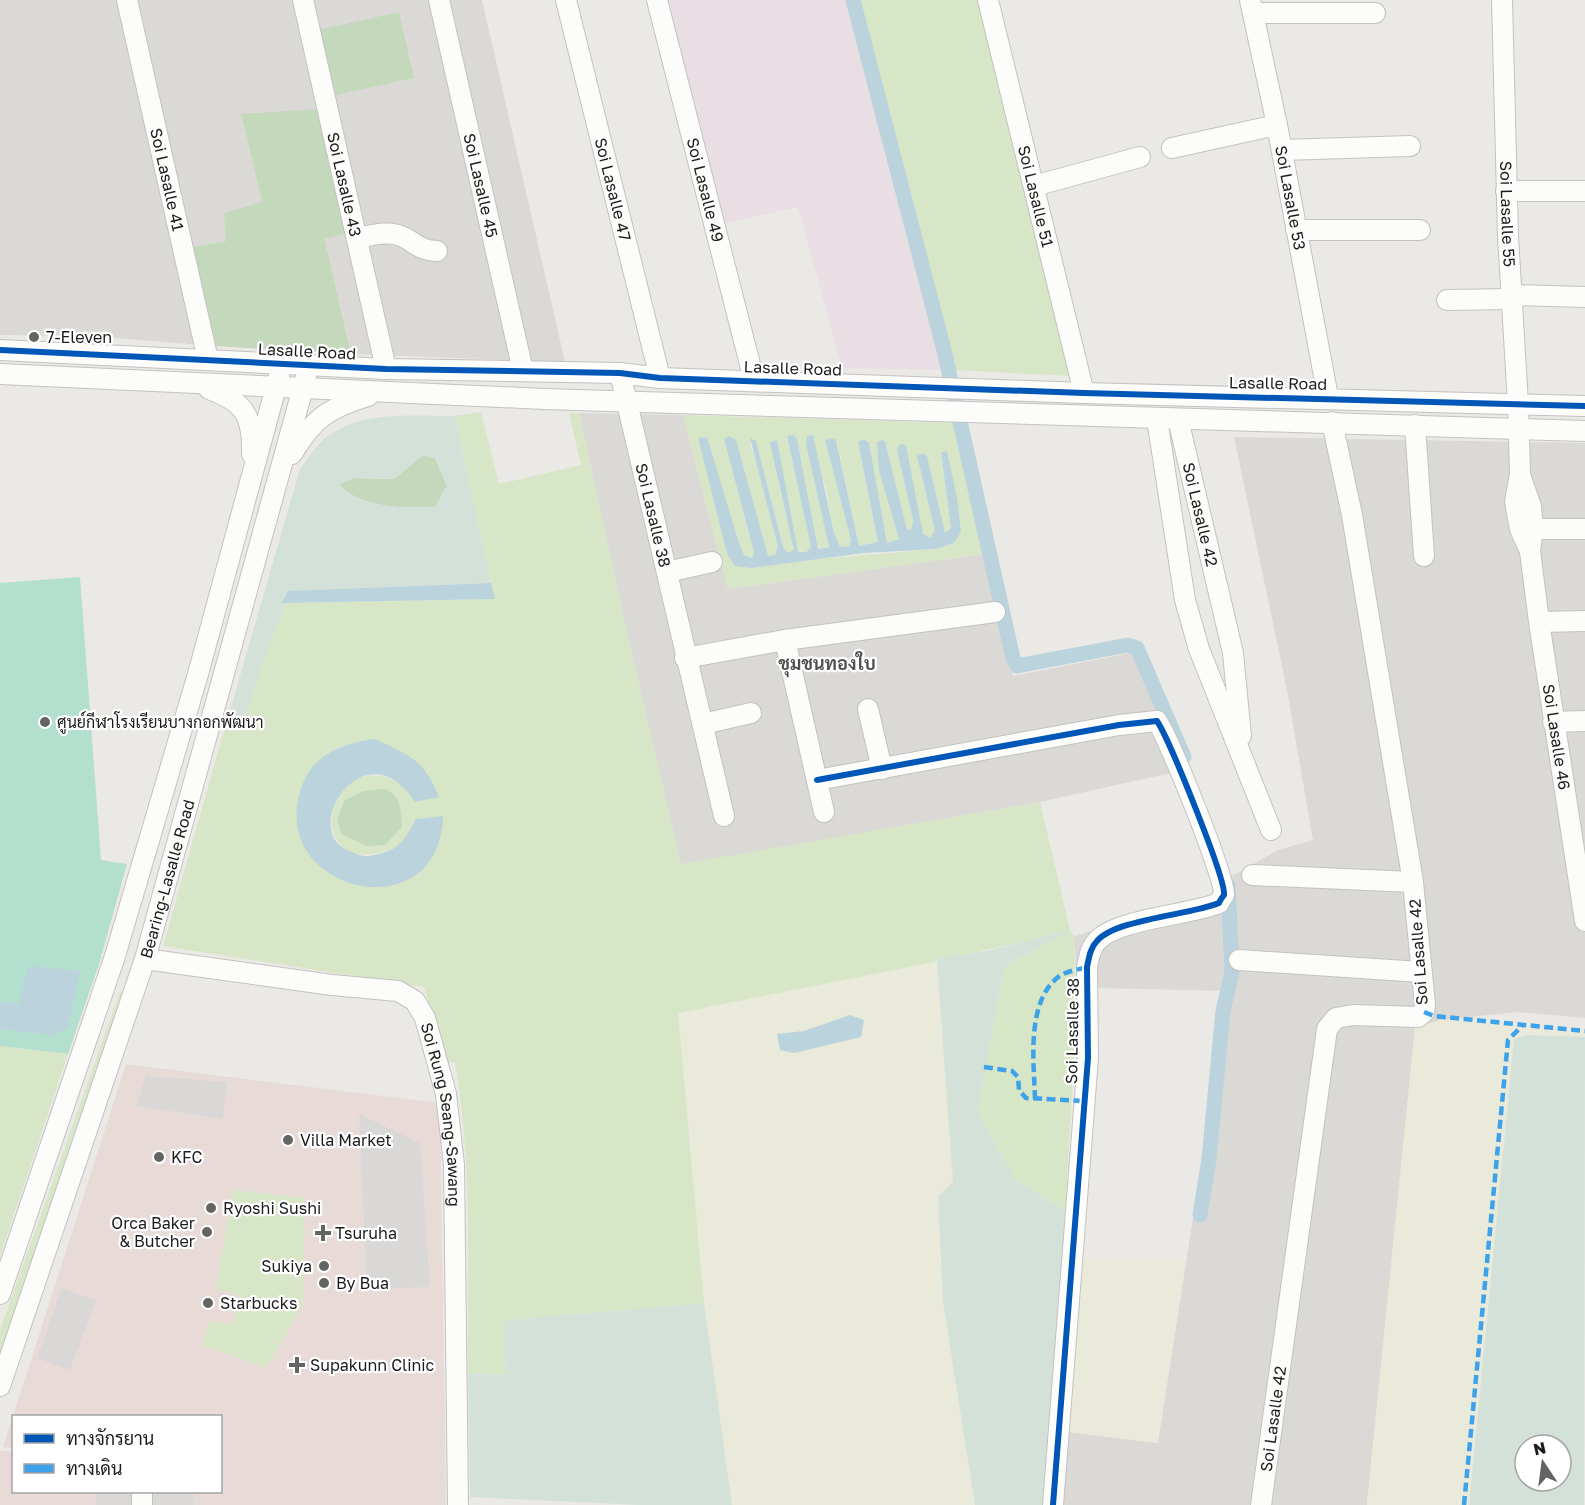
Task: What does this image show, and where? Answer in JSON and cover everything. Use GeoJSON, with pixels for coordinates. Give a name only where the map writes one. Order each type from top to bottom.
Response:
{"type":"FeatureCollection","features":[{"type":"Feature","properties":{"kind":"street","name":"Soi Lasalle 41"},"geometry":{"type":"LineString","coordinates":[[127,0],[208,360]]}},
{"type":"Feature","properties":{"kind":"street","name":"Soi Lasalle 43"},"geometry":{"type":"LineString","coordinates":[[303,0],[386,369]]}},
{"type":"Feature","properties":{"kind":"street","name":"Soi Lasalle 45"},"geometry":{"type":"LineString","coordinates":[[439,0],[533,372],[544,399]]}},
{"type":"Feature","properties":{"kind":"street","name":"Soi Lasalle 47"},"geometry":{"type":"LineString","coordinates":[[566,0],[660,378]]}},
{"type":"Feature","properties":{"kind":"street","name":"Soi Lasalle 49"},"geometry":{"type":"LineString","coordinates":[[657,0],[754,380]]}},
{"type":"Feature","properties":{"kind":"street","name":"Soi Lasalle 51"},"geometry":{"type":"LineString","coordinates":[[988,0],[1083,393]]}},
{"type":"Feature","properties":{"kind":"street","name":"Soi Lasalle 55"},"geometry":{"type":"LineString","coordinates":[[1502,0],[1506,191],[1518,428]]}},
{"type":"Feature","properties":{"kind":"street"},"geometry":{"type":"LineString","coordinates":[[1251,6],[1375,13]]}},
{"type":"Feature","properties":{"kind":"street","name":"Soi Lasalle 53"},"geometry":{"type":"LineString","coordinates":[[1251,6],[1277,125],[1328,397]]}},
{"type":"Feature","properties":{"kind":"street"},"geometry":{"type":"LineString","coordinates":[[1172,148],[1277,125]]}},
{"type":"Feature","properties":{"kind":"street"},"geometry":{"type":"LineString","coordinates":[[1281,150],[1410,146]]}},
{"type":"Feature","properties":{"kind":"street"},"geometry":{"type":"LineString","coordinates":[[1034,186],[1140,157]]}},
{"type":"Feature","properties":{"kind":"street"},"geometry":{"type":"LineString","coordinates":[[1506,191],[1585,191]]}},
{"type":"Feature","properties":{"kind":"street"},"geometry":{"type":"LineString","coordinates":[[1296,230],[1419,230]]}},
{"type":"Feature","properties":{"kind":"street"},"geometry":{"type":"LineString","coordinates":[[357,238],[390,233],[403,236],[419,249],[437,251]]}},
{"type":"Feature","properties":{"kind":"street"},"geometry":{"type":"LineString","coordinates":[[1447,300],[1585,297]]}},
{"type":"Feature","properties":{"kind":"street","name":"Lasalle Road"},"geometry":{"type":"LineString","coordinates":[[0,350],[386,369],[620,373],[660,378],[1083,393],[1328,397],[1585,406]]}},
{"type":"Feature","properties":{"kind":"street","name":"Bearing-Lasalle Road"},"geometry":{"type":"LineString","coordinates":[[0,1294],[109,974],[198,675],[282,364]]}},
{"type":"Feature","properties":{"kind":"street","name":"Bearing-Lasalle Road"},"geometry":{"type":"LineString","coordinates":[[0,1386],[146,959],[309,365]]}},
{"type":"Feature","properties":{"kind":"street","name":"Soi Lasalle 38"},"geometry":{"type":"LineString","coordinates":[[620,373],[629,402],[685,658],[724,816]]}},
{"type":"Feature","properties":{"kind":"street"},"geometry":{"type":"LineString","coordinates":[[0,374],[544,399],[1585,430]]}},
{"type":"Feature","properties":{"kind":"street"},"geometry":{"type":"LineString","coordinates":[[176,383],[202,387],[223,394],[241,406],[248,416],[253,448],[248,492]]}},
{"type":"Feature","properties":{"kind":"street"},"geometry":{"type":"LineString","coordinates":[[276,488],[299,441],[311,424],[328,411],[369,396],[400,393]]}},
{"type":"Feature","properties":{"kind":"street"},"geometry":{"type":"LineString","coordinates":[[1158,419],[1185,600],[1199,649],[1242,752],[1271,830]]}},
{"type":"Feature","properties":{"kind":"street","name":"Soi Lasalle 42"},"geometry":{"type":"LineString","coordinates":[[1178,419],[1233,653],[1242,752]]}},
{"type":"Feature","properties":{"kind":"street","name":"Soi Lasalle 42"},"geometry":{"type":"LineString","coordinates":[[1261,1505],[1323,1042],[1327,1029],[1336,1018],[1353,1015],[1418,1017],[1424,1012],[1425,1005],[1413,882],[1352,514],[1332,422]]}},
{"type":"Feature","properties":{"kind":"street"},"geometry":{"type":"LineString","coordinates":[[1415,425],[1424,556]]}},
{"type":"Feature","properties":{"kind":"street","name":"Soi Lasalle 46"},"geometry":{"type":"LineString","coordinates":[[1518,428],[1520,474],[1515,502],[1520,528],[1530,551]]}},
{"type":"Feature","properties":{"kind":"street","name":"Soi Lasalle 46"},"geometry":{"type":"LineString","coordinates":[[1520,474],[1528,492],[1533,529],[1530,551],[1553,722],[1577,821],[1585,921]]}},
{"type":"Feature","properties":{"kind":"street"},"geometry":{"type":"LineString","coordinates":[[1533,529],[1585,529]]}},
{"type":"Feature","properties":{"kind":"street"},"geometry":{"type":"LineString","coordinates":[[1177,546],[1205,540]]}},
{"type":"Feature","properties":{"kind":"street"},"geometry":{"type":"LineString","coordinates":[[667,572],[711,562]]}},
{"type":"Feature","properties":{"kind":"street"},"geometry":{"type":"LineString","coordinates":[[685,658],[785,640],[995,612]]}},
{"type":"Feature","properties":{"kind":"street"},"geometry":{"type":"LineString","coordinates":[[1539,622],[1585,621]]}},
{"type":"Feature","properties":{"kind":"street"},"geometry":{"type":"LineString","coordinates":[[785,640],[824,812]]}},
{"type":"Feature","properties":{"kind":"street"},"geometry":{"type":"LineString","coordinates":[[868,709],[882,769]]}},
{"type":"Feature","properties":{"kind":"street"},"geometry":{"type":"LineString","coordinates":[[703,724],[751,713]]}},
{"type":"Feature","properties":{"kind":"street","name":"Soi Lasalle 38"},"geometry":{"type":"LineString","coordinates":[[817,780],[1119,725],[1157,721],[1193,802],[1222,880],[1224,896],[1219,903],[1115,929],[1097,940],[1090,953],[1087,967],[1088,1058],[1053,1505]]}},
{"type":"Feature","properties":{"kind":"street"},"geometry":{"type":"LineString","coordinates":[[1553,722],[1585,721]]}},
{"type":"Feature","properties":{"kind":"street"},"geometry":{"type":"LineString","coordinates":[[1252,875],[1413,882]]}},
{"type":"Feature","properties":{"kind":"street","name":"Soi Rung Seang-Sawang"},"geometry":{"type":"LineString","coordinates":[[146,959],[332,985],[398,991],[415,1001],[425,1018],[446,1094],[454,1166],[458,1505]]}},
{"type":"Feature","properties":{"kind":"street"},"geometry":{"type":"LineString","coordinates":[[1239,960],[1421,972]]}},
{"type":"Feature","properties":{"kind":"street"},"geometry":{"type":"LineString","coordinates":[[109,974],[137,982]]}},
{"type":"Feature","properties":{"kind":"shaded area"},"geometry":{"type":"Polygon","coordinates":[[[0,0],[482,0],[565,362],[351,354],[325,238],[346,233],[241,114],[262,202],[227,241],[192,247],[213,346],[89,336],[0,335],[0,0]]]}},
{"type":"Feature","properties":{"kind":"shaded area"},"geometry":{"type":"Polygon","coordinates":[[[647,0],[847,0],[948,370],[842,368],[798,207],[708,227],[647,0]]]}},
{"type":"Feature","properties":{"kind":"shaded area"},"geometry":{"type":"Polygon","coordinates":[[[579,413],[683,415],[728,589],[984,554],[1013,676],[1135,652],[1203,816],[1227,906],[1226,991],[1097,988],[1077,983],[1074,936],[1215,894],[1194,823],[1171,773],[1040,802],[681,865],[579,413]]]}},
{"type":"Feature","properties":{"kind":"shaded area"},"geometry":{"type":"Polygon","coordinates":[[[455,416],[491,583],[289,591],[240,730],[224,731],[300,469],[320,443],[349,424],[384,417],[455,416]],[[423,455],[394,479],[354,478],[338,485],[359,499],[371,503],[397,507],[435,507],[447,486],[435,458],[423,455]]]}},
{"type":"Feature","properties":{"kind":"shaded area"},"geometry":{"type":"Polygon","coordinates":[[[1234,437],[1585,443],[1585,1018],[1518,1012],[1441,1020],[1415,1027],[1367,1505],[1059,1505],[1068,1432],[1158,1443],[1193,1218],[1204,1219],[1227,1014],[1237,975],[1230,877],[1278,850],[1313,840],[1287,690],[1234,437]]]}},
{"type":"Feature","properties":{"kind":"shaded area"},"geometry":{"type":"Polygon","coordinates":[[[1070,930],[1004,967],[978,1112],[1015,1179],[1065,1211],[1047,1505],[975,1505],[943,1302],[938,1197],[953,1182],[937,959],[988,951],[1070,930]]]}},
{"type":"Feature","properties":{"kind":"shaded area"},"geometry":{"type":"Polygon","coordinates":[[[1527,1035],[1585,1037],[1584,1505],[1469,1505],[1514,1039],[1527,1035]]]}},
{"type":"Feature","properties":{"kind":"shaded area"},"geometry":{"type":"Polygon","coordinates":[[[126,1064],[440,1103],[446,1505],[194,1505],[194,1493],[222,1493],[222,1415],[13,1415],[126,1064]]]}},
{"type":"Feature","properties":{"kind":"shaded area"},"geometry":{"type":"Polygon","coordinates":[[[146,1076],[227,1082],[223,1119],[136,1106],[146,1076]]]}},
{"type":"Feature","properties":{"kind":"shaded area"},"geometry":{"type":"Polygon","coordinates":[[[359,1114],[420,1143],[430,1287],[367,1289],[359,1114]]]}},
{"type":"Feature","properties":{"kind":"shaded area"},"geometry":{"type":"Polygon","coordinates":[[[62,1288],[96,1300],[70,1370],[37,1358],[62,1288]]]}},
{"type":"Feature","properties":{"kind":"shaded area"},"geometry":{"type":"Polygon","coordinates":[[[704,1303],[732,1505],[640,1505],[470,1497],[468,1373],[506,1374],[503,1321],[704,1303]]]}},
{"type":"Feature","properties":{"kind":"shaded area"},"geometry":{"type":"Polygon","coordinates":[[[12,1419],[12,1448],[3,1447],[12,1419]]]}},
{"type":"Feature","properties":{"kind":"shaded area"},"geometry":{"type":"Polygon","coordinates":[[[0,1451],[12,1451],[12,1493],[96,1493],[96,1505],[0,1505],[0,1451]]]}},
{"type":"Feature","properties":{"kind":"shaded area"},"geometry":{"type":"Polygon","coordinates":[[[96,1493],[194,1493],[194,1505],[96,1505],[96,1493]]]}},
{"type":"Feature","properties":{"kind":"green space"},"geometry":{"type":"Polygon","coordinates":[[[858,0],[980,0],[1073,376],[954,370],[858,0]]]}},
{"type":"Feature","properties":{"kind":"green space"},"geometry":{"type":"Polygon","coordinates":[[[399,12],[414,78],[336,95],[319,30],[399,12]]]}},
{"type":"Feature","properties":{"kind":"green space"},"geometry":{"type":"Polygon","coordinates":[[[319,109],[347,233],[325,239],[351,354],[213,346],[192,247],[226,241],[224,213],[262,202],[241,114],[319,109]]]}},
{"type":"Feature","properties":{"kind":"green space"},"geometry":{"type":"Polygon","coordinates":[[[481,412],[499,484],[581,465],[569,413],[579,413],[681,864],[1040,802],[1070,930],[1074,936],[1076,1025],[1065,1211],[1015,1179],[978,1112],[1004,967],[1067,931],[922,964],[678,1013],[704,1303],[504,1321],[506,1374],[468,1373],[467,1178],[461,1100],[455,1062],[446,1063],[424,987],[163,946],[224,731],[240,730],[282,603],[494,599],[455,416],[481,412]],[[429,772],[306,776],[343,880],[402,845],[368,854],[346,849],[334,835],[332,815],[339,795],[354,781],[375,776],[403,785],[429,772]]]}},
{"type":"Feature","properties":{"kind":"green space"},"geometry":{"type":"Polygon","coordinates":[[[683,415],[955,423],[984,554],[728,589],[683,415]],[[728,436],[724,440],[754,552],[753,558],[744,556],[698,438],[727,554],[736,566],[936,549],[954,543],[947,451],[941,452],[951,529],[945,533],[917,457],[935,531],[930,538],[923,534],[897,450],[913,521],[911,529],[906,530],[885,441],[882,440],[879,471],[899,539],[887,543],[869,444],[863,439],[858,443],[878,543],[859,546],[837,441],[830,438],[825,440],[851,540],[849,546],[840,547],[834,533],[825,484],[806,444],[829,547],[818,549],[797,439],[787,436],[811,547],[806,552],[798,552],[772,457],[795,551],[788,553],[783,547],[756,441],[749,444],[756,459],[778,547],[776,555],[768,557],[728,436]]]}},
{"type":"Feature","properties":{"kind":"green space"},"geometry":{"type":"Polygon","coordinates":[[[423,455],[435,458],[447,486],[435,507],[396,507],[371,503],[348,492],[338,484],[354,478],[394,479],[423,455]]]}},
{"type":"Feature","properties":{"kind":"green space","name":"ศูนย์กีฬาโรงเรียนบางกอกพัฒนา"},"geometry":{"type":"Polygon","coordinates":[[[80,577],[101,860],[127,864],[99,964],[68,1054],[0,1046],[0,583],[80,577]]]}},
{"type":"Feature","properties":{"kind":"green space"},"geometry":{"type":"Polygon","coordinates":[[[385,789],[397,800],[402,827],[385,845],[367,846],[341,834],[337,819],[345,800],[364,791],[385,789]]]}},
{"type":"Feature","properties":{"kind":"green space"},"geometry":{"type":"Polygon","coordinates":[[[937,959],[953,1182],[938,1197],[943,1302],[975,1505],[732,1505],[704,1303],[678,1013],[937,959]]]}},
{"type":"Feature","properties":{"kind":"green space"},"geometry":{"type":"Polygon","coordinates":[[[120,992],[124,992],[0,1361],[0,1330],[120,992]]]}},
{"type":"Feature","properties":{"kind":"green space"},"geometry":{"type":"Polygon","coordinates":[[[1441,1020],[1585,1032],[1585,1036],[1527,1035],[1514,1039],[1468,1505],[1367,1505],[1415,1027],[1441,1020]]]}},
{"type":"Feature","properties":{"kind":"green space"},"geometry":{"type":"Polygon","coordinates":[[[0,1046],[68,1054],[0,1256],[0,1046]]]}},
{"type":"Feature","properties":{"kind":"green space"},"geometry":{"type":"Polygon","coordinates":[[[233,1190],[305,1198],[303,1305],[266,1368],[202,1345],[210,1320],[232,1325],[240,1296],[216,1288],[233,1190]]]}},
{"type":"Feature","properties":{"kind":"green space"},"geometry":{"type":"Polygon","coordinates":[[[1079,1258],[1186,1260],[1157,1443],[1068,1432],[1079,1258]]]}},
{"type":"Feature","properties":{"kind":"water"},"geometry":{"type":"Polygon","coordinates":[[[793,435],[797,439],[818,549],[829,547],[806,444],[807,436],[813,435],[834,533],[840,547],[849,546],[851,540],[825,440],[830,438],[836,440],[859,546],[878,542],[858,442],[863,439],[869,443],[887,543],[899,539],[879,471],[877,442],[882,440],[885,441],[907,530],[911,529],[913,521],[897,450],[900,444],[906,445],[923,534],[930,538],[935,531],[917,456],[923,453],[927,456],[945,533],[951,528],[941,452],[947,451],[957,498],[961,532],[954,543],[936,549],[864,553],[751,568],[735,566],[727,554],[698,438],[707,437],[739,543],[744,555],[752,558],[754,552],[724,439],[728,436],[736,440],[768,556],[775,555],[778,547],[750,438],[756,441],[783,547],[788,553],[794,550],[770,443],[777,440],[798,552],[806,552],[811,547],[787,436],[793,435]]]}},
{"type":"Feature","properties":{"kind":"water"},"geometry":{"type":"Polygon","coordinates":[[[491,583],[495,599],[282,603],[288,591],[491,583]]]}},
{"type":"Feature","properties":{"kind":"water"},"geometry":{"type":"Polygon","coordinates":[[[375,739],[407,755],[422,767],[439,797],[415,802],[396,781],[377,774],[359,778],[345,789],[335,805],[330,823],[334,839],[347,850],[358,854],[366,856],[379,854],[398,845],[416,819],[443,816],[434,853],[414,876],[386,886],[355,884],[327,872],[306,849],[297,819],[304,781],[316,763],[343,746],[375,739]]]}},
{"type":"Feature","properties":{"kind":"water"},"geometry":{"type":"Polygon","coordinates":[[[28,966],[80,971],[68,1026],[55,1035],[0,1029],[0,1002],[19,1004],[28,966]]]}},
{"type":"Feature","properties":{"kind":"water"},"geometry":{"type":"Polygon","coordinates":[[[850,1015],[864,1020],[861,1037],[794,1053],[780,1050],[777,1034],[804,1031],[850,1015]]]}},
{"type":"Feature","properties":{"kind":"waterway"},"geometry":{"type":"LineString","coordinates":[[853,0],[944,350],[1013,658],[1017,666],[1128,645],[1137,648],[1184,757]]}},
{"type":"Feature","properties":{"kind":"waterway"},"geometry":{"type":"LineString","coordinates":[[1200,1215],[1209,1159],[1223,1011],[1232,972],[1228,885]]}},
{"type":"Feature","properties":{"kind":"marked path"},"geometry":{"type":"LineString","coordinates":[[1035,1099],[1033,1052],[1036,1018],[1040,1003],[1047,989],[1057,978],[1067,972],[1087,967]]}},
{"type":"Feature","properties":{"kind":"marked path"},"geometry":{"type":"LineString","coordinates":[[1424,1012],[1434,1016],[1585,1031]]}},
{"type":"Feature","properties":{"kind":"marked path"},"geometry":{"type":"LineString","coordinates":[[1464,1505],[1508,1040],[1522,1026]]}},
{"type":"Feature","properties":{"kind":"marked path"},"geometry":{"type":"LineString","coordinates":[[984,1067],[1012,1071],[1018,1077],[1019,1090],[1026,1098],[1083,1101]]}},
{"type":"Feature","properties":{"kind":"cycle path"},"geometry":{"type":"LineString","coordinates":[[0,350],[386,369],[620,373],[660,378],[1084,393],[1585,406]]}},
{"type":"Feature","properties":{"kind":"cycle path"},"geometry":{"type":"LineString","coordinates":[[817,780],[1119,725],[1157,721],[1184,780],[1216,864],[1224,895],[1219,903],[1120,927],[1097,941],[1089,957],[1087,967],[1088,1058],[1053,1505]]}},
{"type":"Feature","properties":{"kind":"place","name":"7-Eleven"},"geometry":{"type":"Point","coordinates":[34,337]}},
{"type":"Feature","properties":{"kind":"place","name":"ศูนย์กีฬาโรงเรียนบางกอกพัฒนา"},"geometry":{"type":"Point","coordinates":[45,722]}},
{"type":"Feature","properties":{"kind":"place","name":"Villa Market"},"geometry":{"type":"Point","coordinates":[288,1140]}},
{"type":"Feature","properties":{"kind":"place","name":"KFC"},"geometry":{"type":"Point","coordinates":[159,1157]}},
{"type":"Feature","properties":{"kind":"place","name":"Ryoshi Sushi"},"geometry":{"type":"Point","coordinates":[211,1208]}},
{"type":"Feature","properties":{"kind":"place","name":"Orca Baker & Butcher"},"geometry":{"type":"Point","coordinates":[207,1232]}},
{"type":"Feature","properties":{"kind":"place","name":"Tsuruha"},"geometry":{"type":"Point","coordinates":[323,1233]}},
{"type":"Feature","properties":{"kind":"place","name":"Sukiya"},"geometry":{"type":"Point","coordinates":[324,1266]}},
{"type":"Feature","properties":{"kind":"place","name":"By Bua"},"geometry":{"type":"Point","coordinates":[324,1283]}},
{"type":"Feature","properties":{"kind":"place","name":"Starbucks"},"geometry":{"type":"Point","coordinates":[208,1303]}},
{"type":"Feature","properties":{"kind":"place","name":"Supakunn Clinic"},"geometry":{"type":"Point","coordinates":[297,1365]}},
{"type":"Feature","properties":{"kind":"district","name":"ชุมชนทองใบ"},"geometry":{"type":"Point","coordinates":[827,664]}}]}
